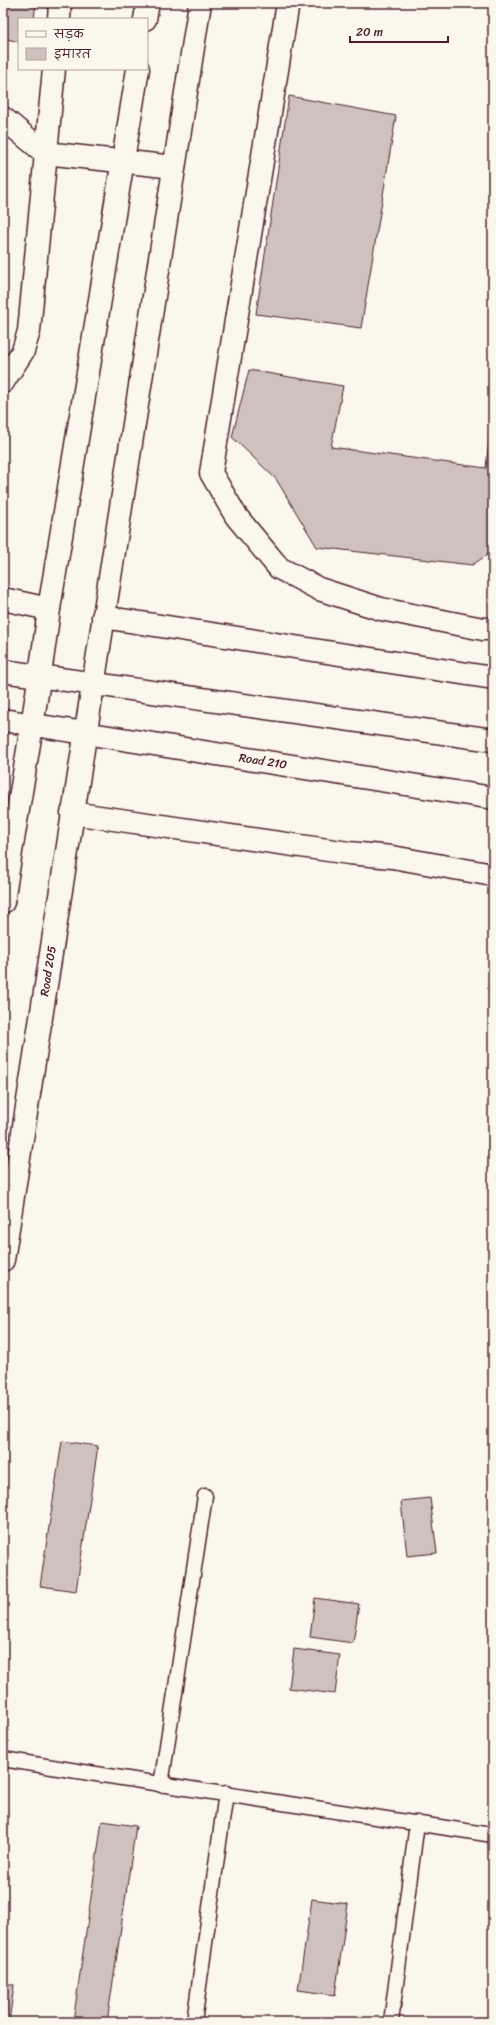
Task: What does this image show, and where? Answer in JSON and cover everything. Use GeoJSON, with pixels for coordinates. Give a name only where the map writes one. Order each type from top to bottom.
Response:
{"type":"FeatureCollection","features":[{"type":"Feature","properties":{"kind":"street"},"geometry":{"type":"LineString","coordinates":[[58,18],[60,3]]}},
{"type":"Feature","properties":{"kind":"street"},"geometry":{"type":"LineString","coordinates":[[146,18],[148,3]]}},
{"type":"Feature","properties":{"kind":"street","name":"Road 205"},"geometry":{"type":"LineString","coordinates":[[3,1260],[84,733],[200,3]]}},
{"type":"Feature","properties":{"kind":"street"},"geometry":{"type":"LineString","coordinates":[[288,3],[211,473],[236,516],[279,568],[319,590],[381,609],[483,629],[493,629]]}},
{"type":"Feature","properties":{"kind":"street"},"geometry":{"type":"LineString","coordinates":[[3,382],[23,351],[29,331],[54,70]]}},
{"type":"Feature","properties":{"kind":"street"},"geometry":{"type":"LineString","coordinates":[[3,902],[11,801],[33,724],[41,676],[49,609],[138,70]]}},
{"type":"Feature","properties":{"kind":"street"},"geometry":{"type":"LineString","coordinates":[[3,118],[45,153],[174,167]]}},
{"type":"Feature","properties":{"kind":"street"},"geometry":{"type":"LineString","coordinates":[[3,599],[49,609]]}},
{"type":"Feature","properties":{"kind":"street"},"geometry":{"type":"LineString","coordinates":[[103,617],[493,678]]}},
{"type":"Feature","properties":{"kind":"street"},"geometry":{"type":"LineString","coordinates":[[3,671],[493,740]]}},
{"type":"Feature","properties":{"kind":"street","name":"Road 210"},"geometry":{"type":"LineString","coordinates":[[3,720],[493,798]]}},
{"type":"Feature","properties":{"kind":"street"},"geometry":{"type":"LineString","coordinates":[[72,813],[349,853],[392,857],[493,875]]}},
{"type":"Feature","properties":{"kind":"lane"},"geometry":{"type":"LineString","coordinates":[[161,1785],[205,1496]]}},
{"type":"Feature","properties":{"kind":"lane"},"geometry":{"type":"LineString","coordinates":[[3,1759],[161,1785],[226,1793],[493,1835]]}},
{"type":"Feature","properties":{"kind":"lane"},"geometry":{"type":"LineString","coordinates":[[194,2022],[226,1793]]}},
{"type":"Feature","properties":{"kind":"lane"},"geometry":{"type":"LineString","coordinates":[[391,2022],[417,1823]]}},
{"type":"Feature","properties":{"kind":"building"},"geometry":{"type":"Polygon","coordinates":[[[3,3],[36,3],[34,18],[18,18],[18,42],[3,38],[3,3]]]}},
{"type":"Feature","properties":{"kind":"building"},"geometry":{"type":"Polygon","coordinates":[[[289,96],[396,116],[361,328],[256,314],[289,96]]]}},
{"type":"Feature","properties":{"kind":"building"},"geometry":{"type":"Polygon","coordinates":[[[249,370],[343,386],[331,447],[486,468],[493,403],[493,551],[472,565],[317,547],[276,479],[232,437],[249,370]]]}},
{"type":"Feature","properties":{"kind":"building"},"geometry":{"type":"Polygon","coordinates":[[[62,1441],[98,1446],[76,1591],[40,1586],[62,1441]]]}},
{"type":"Feature","properties":{"kind":"building"},"geometry":{"type":"Polygon","coordinates":[[[430,1498],[437,1553],[407,1556],[401,1501],[430,1498]]]}},
{"type":"Feature","properties":{"kind":"building"},"geometry":{"type":"Polygon","coordinates":[[[315,1598],[359,1604],[353,1643],[310,1637],[315,1598]]]}},
{"type":"Feature","properties":{"kind":"building"},"geometry":{"type":"Polygon","coordinates":[[[294,1649],[340,1655],[335,1694],[289,1688],[294,1649]]]}},
{"type":"Feature","properties":{"kind":"building"},"geometry":{"type":"Polygon","coordinates":[[[102,1821],[136,1826],[107,2022],[73,2022],[102,1821]]]}},
{"type":"Feature","properties":{"kind":"building"},"geometry":{"type":"Polygon","coordinates":[[[312,1899],[348,1904],[335,1995],[298,1990],[312,1899]]]}},
{"type":"Feature","properties":{"kind":"building"},"geometry":{"type":"Polygon","coordinates":[[[3,1983],[14,1985],[9,2022],[3,2022],[3,1983]]]}}]}
